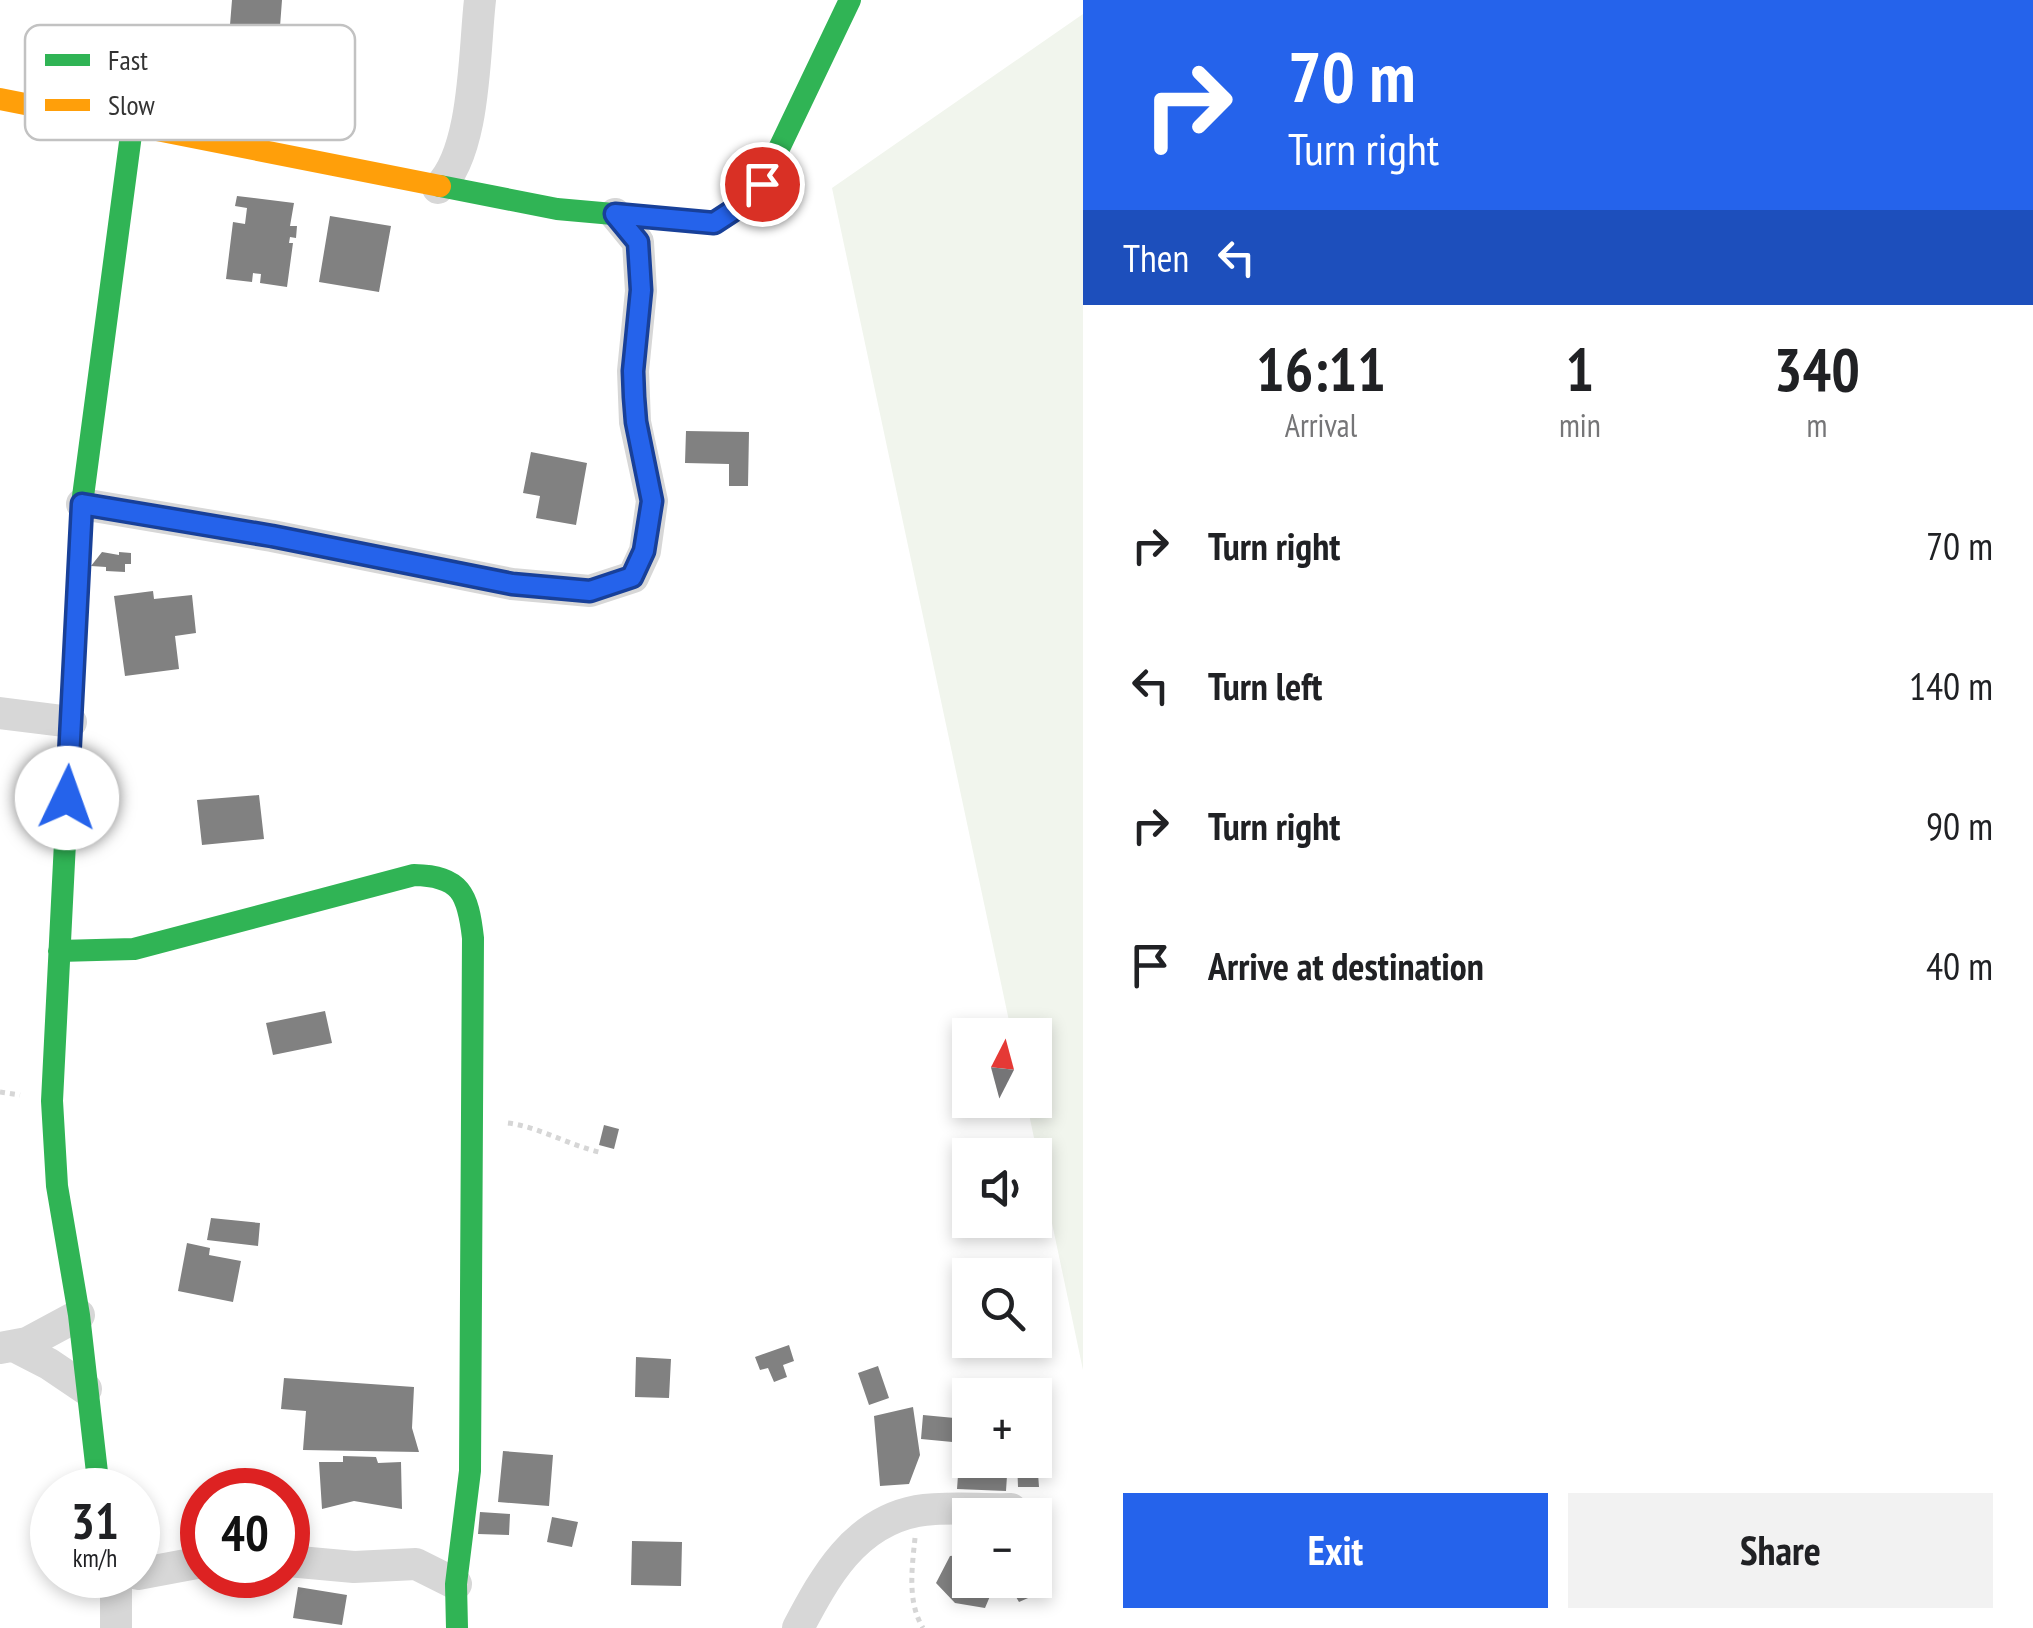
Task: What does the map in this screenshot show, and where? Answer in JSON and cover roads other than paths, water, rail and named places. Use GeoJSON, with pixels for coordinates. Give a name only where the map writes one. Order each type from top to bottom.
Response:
{"type":"FeatureCollection","features":[{"type":"Feature","properties":{"kind":"street"},"geometry":{"type":"LineString","coordinates":[[438,188],[449,178],[466,129],[480,0]]}},
{"type":"Feature","properties":{"kind":"street"},"geometry":{"type":"LineString","coordinates":[[197,140],[557,209],[714,223],[740,206],[762,184],[850,0]]}},
{"type":"Feature","properties":{"kind":"street"},"geometry":{"type":"LineString","coordinates":[[0,100],[25,105]]}},
{"type":"Feature","properties":{"kind":"street"},"geometry":{"type":"LineString","coordinates":[[97,1468],[79,1314],[57,1186],[53,1118],[82,504],[130,140]]}},
{"type":"Feature","properties":{"kind":"street"},"geometry":{"type":"LineString","coordinates":[[82,504],[272,536],[512,584],[590,591],[632,577],[644,551],[652,501],[636,422],[633,371],[641,290],[638,242],[615,214]]}},
{"type":"Feature","properties":{"kind":"street"},"geometry":{"type":"LineString","coordinates":[[0,712],[71,722]]}},
{"type":"Feature","properties":{"kind":"street"},"geometry":{"type":"LineString","coordinates":[[59,951],[134,950],[414,875],[433,874],[450,879],[463,891],[470,908],[473,938],[470,1471],[456,1584],[457,1628]]}},
{"type":"Feature","properties":{"kind":"street"},"geometry":{"type":"LineString","coordinates":[[7,1347],[26,1343],[79,1314]]}},
{"type":"Feature","properties":{"kind":"street"},"geometry":{"type":"LineString","coordinates":[[7,1347],[49,1364],[86,1389]]}},
{"type":"Feature","properties":{"kind":"street"},"geometry":{"type":"LineString","coordinates":[[798,1628],[831,1571],[856,1541],[887,1520],[918,1511],[952,1510]]}},
{"type":"Feature","properties":{"kind":"street"},"geometry":{"type":"LineString","coordinates":[[310,1563],[354,1567],[416,1564],[462,1542]]}},
{"type":"Feature","properties":{"kind":"street"},"geometry":{"type":"LineString","coordinates":[[416,1564],[456,1584]]}},
{"type":"Feature","properties":{"kind":"street"},"geometry":{"type":"LineString","coordinates":[[116,1628],[122,1598]]}}]}
